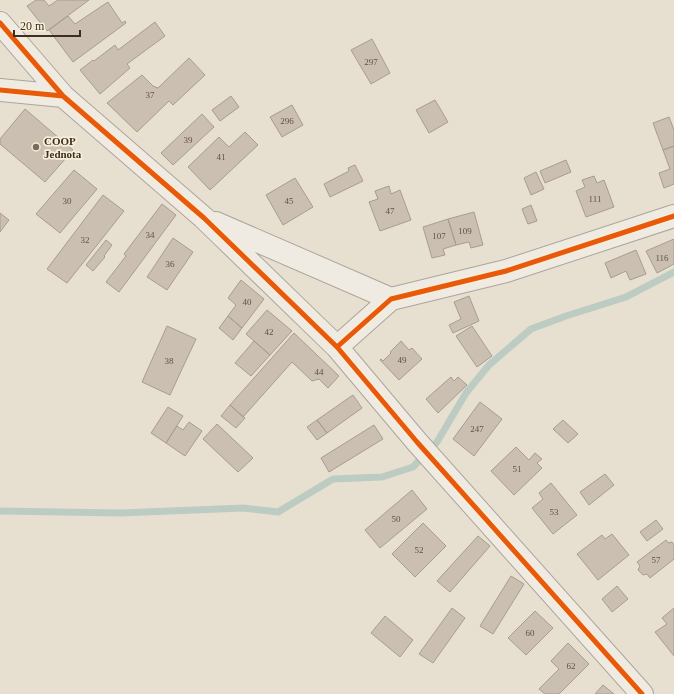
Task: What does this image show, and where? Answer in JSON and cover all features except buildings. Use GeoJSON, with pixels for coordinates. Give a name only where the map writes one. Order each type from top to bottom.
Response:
{"type":"FeatureCollection","features":[{"type":"Feature","properties":{"kind":"street"},"geometry":{"type":"LineString","coordinates":[[0,23],[63,96],[204,218],[337,347],[417,442],[642,694]]}},
{"type":"Feature","properties":{"kind":"street"},"geometry":{"type":"LineString","coordinates":[[0,90],[63,96]]}},
{"type":"Feature","properties":{"kind":"street"},"geometry":{"type":"LineString","coordinates":[[337,347],[392,299],[506,270],[674,216]]}},
{"type":"Feature","properties":{"kind":"street"},"geometry":{"type":"LineString","coordinates":[[204,218],[392,299]]}},
{"type":"Feature","properties":{"kind":"waterway"},"geometry":{"type":"LineString","coordinates":[[0,511],[121,513],[243,508],[278,512],[333,479],[382,477],[413,467],[437,442],[466,393],[489,365],[531,329],[626,297],[674,272]]}},
{"type":"Feature","properties":{"kind":"cycle path"},"geometry":{"type":"LineString","coordinates":[[0,23],[63,96],[204,218],[337,347],[417,442],[642,694]]}},
{"type":"Feature","properties":{"kind":"cycle path"},"geometry":{"type":"LineString","coordinates":[[0,90],[63,96]]}},
{"type":"Feature","properties":{"kind":"cycle path"},"geometry":{"type":"LineString","coordinates":[[337,347],[391,299],[506,271],[674,216]]}},
{"type":"Feature","properties":{"kind":"place","name":"COOP Jednota"},"geometry":{"type":"Point","coordinates":[36,147]}}]}
